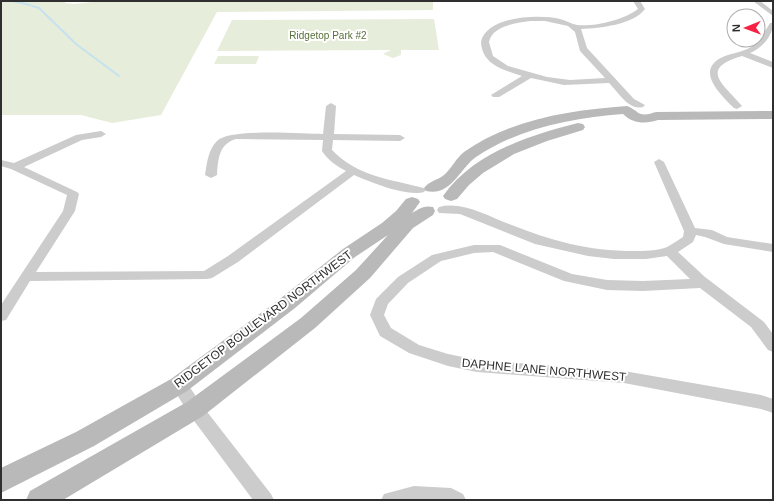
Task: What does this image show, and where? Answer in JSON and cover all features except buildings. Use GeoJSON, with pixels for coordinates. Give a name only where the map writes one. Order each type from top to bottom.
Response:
{"type":"FeatureCollection","features":[{"type":"Feature","properties":{"kind":"main road","name":"RIDGETOP BOULEVARD NORTHWEST"},"geometry":{"type":"LineString","coordinates":[[40,500],[195,409],[308,323],[363,274],[470,155],[492,142],[548,122],[593,113],[638,109],[773,106]]}},
{"type":"Feature","properties":{"kind":"main road","name":"RIDGETOP BOULEVARD NORTHWEST"},"geometry":{"type":"LineString","coordinates":[[1,482],[85,439],[179,385],[288,303],[349,253],[388,227],[402,215],[469,176],[488,162],[516,147],[603,118],[638,109],[773,115]]}},
{"type":"Feature","properties":{"kind":"street"},"geometry":{"type":"LineString","coordinates":[[612,80],[562,82],[530,75],[507,68],[492,61],[489,58],[485,44],[489,35],[509,23],[527,20],[555,20],[576,27],[614,24],[638,14],[642,9],[636,1]]}},
{"type":"Feature","properties":{"kind":"street"},"geometry":{"type":"LineString","coordinates":[[756,1],[773,14]]}},
{"type":"Feature","properties":{"kind":"street"},"geometry":{"type":"LineString","coordinates":[[737,106],[718,85],[713,76],[716,66],[721,61],[757,46],[773,25]]}},
{"type":"Feature","properties":{"kind":"street"},"geometry":{"type":"LineString","coordinates":[[576,27],[579,31],[583,49],[638,109]]}},
{"type":"Feature","properties":{"kind":"street"},"geometry":{"type":"LineString","coordinates":[[743,53],[773,65]]}},
{"type":"Feature","properties":{"kind":"street"},"geometry":{"type":"LineString","coordinates":[[496,95],[530,75]]}},
{"type":"Feature","properties":{"kind":"street"},"geometry":{"type":"LineString","coordinates":[[331,106],[327,136],[327,151],[332,158],[353,171],[540,241],[582,251],[614,255],[646,254],[670,251],[689,239],[690,231],[659,162]]}},
{"type":"Feature","properties":{"kind":"street"},"geometry":{"type":"LineString","coordinates":[[15,168],[80,137],[100,134]]}},
{"type":"Feature","properties":{"kind":"street"},"geometry":{"type":"LineString","coordinates":[[211,175],[212,160],[220,144],[224,140],[236,136],[400,138]]}},
{"type":"Feature","properties":{"kind":"street"},"geometry":{"type":"LineString","coordinates":[[1,163],[73,194],[69,211],[28,277],[1,316]]}},
{"type":"Feature","properties":{"kind":"street"},"geometry":{"type":"LineString","coordinates":[[28,277],[207,275],[233,259],[353,171]]}},
{"type":"Feature","properties":{"kind":"street"},"geometry":{"type":"LineString","coordinates":[[690,231],[708,233],[724,240],[773,248]]}},
{"type":"Feature","properties":{"kind":"street","name":"DAPHNE LANE NORTHWEST"},"geometry":{"type":"LineString","coordinates":[[704,283],[643,286],[607,285],[569,278],[495,248],[474,249],[437,258],[403,280],[381,302],[377,315],[385,332],[414,349],[448,360],[477,366],[624,377],[762,402],[773,406]]}},
{"type":"Feature","properties":{"kind":"street"},"geometry":{"type":"LineString","coordinates":[[670,251],[678,261],[704,283],[757,324],[773,346]]}},
{"type":"Feature","properties":{"kind":"street"},"geometry":{"type":"LineString","coordinates":[[179,385],[195,409],[264,500]]}},
{"type":"Feature","properties":{"kind":"street"},"geometry":{"type":"LineString","coordinates":[[391,500],[414,495],[451,497],[456,500]]}},
{"type":"Feature","properties":{"kind":"green space"},"geometry":{"type":"Polygon","coordinates":[[[1,1],[66,1],[65,3],[74,4],[102,1],[433,1],[433,10],[217,12],[161,115],[112,123],[81,115],[1,115],[1,1]]]}},
{"type":"Feature","properties":{"kind":"green space","name":"Ridgetop Park #2"},"geometry":{"type":"Polygon","coordinates":[[[434,19],[439,50],[401,50],[401,55],[393,58],[383,54],[391,50],[217,51],[232,20],[434,19]]]}},
{"type":"Feature","properties":{"kind":"green space"},"geometry":{"type":"Polygon","coordinates":[[[218,56],[259,56],[256,64],[214,64],[218,56]]]}},
{"type":"Feature","properties":{"kind":"waterway"},"geometry":{"type":"LineString","coordinates":[[13,1],[30,5]]}},
{"type":"Feature","properties":{"kind":"waterway"},"geometry":{"type":"LineString","coordinates":[[32,6],[39,8],[76,44],[119,76]]}}]}
